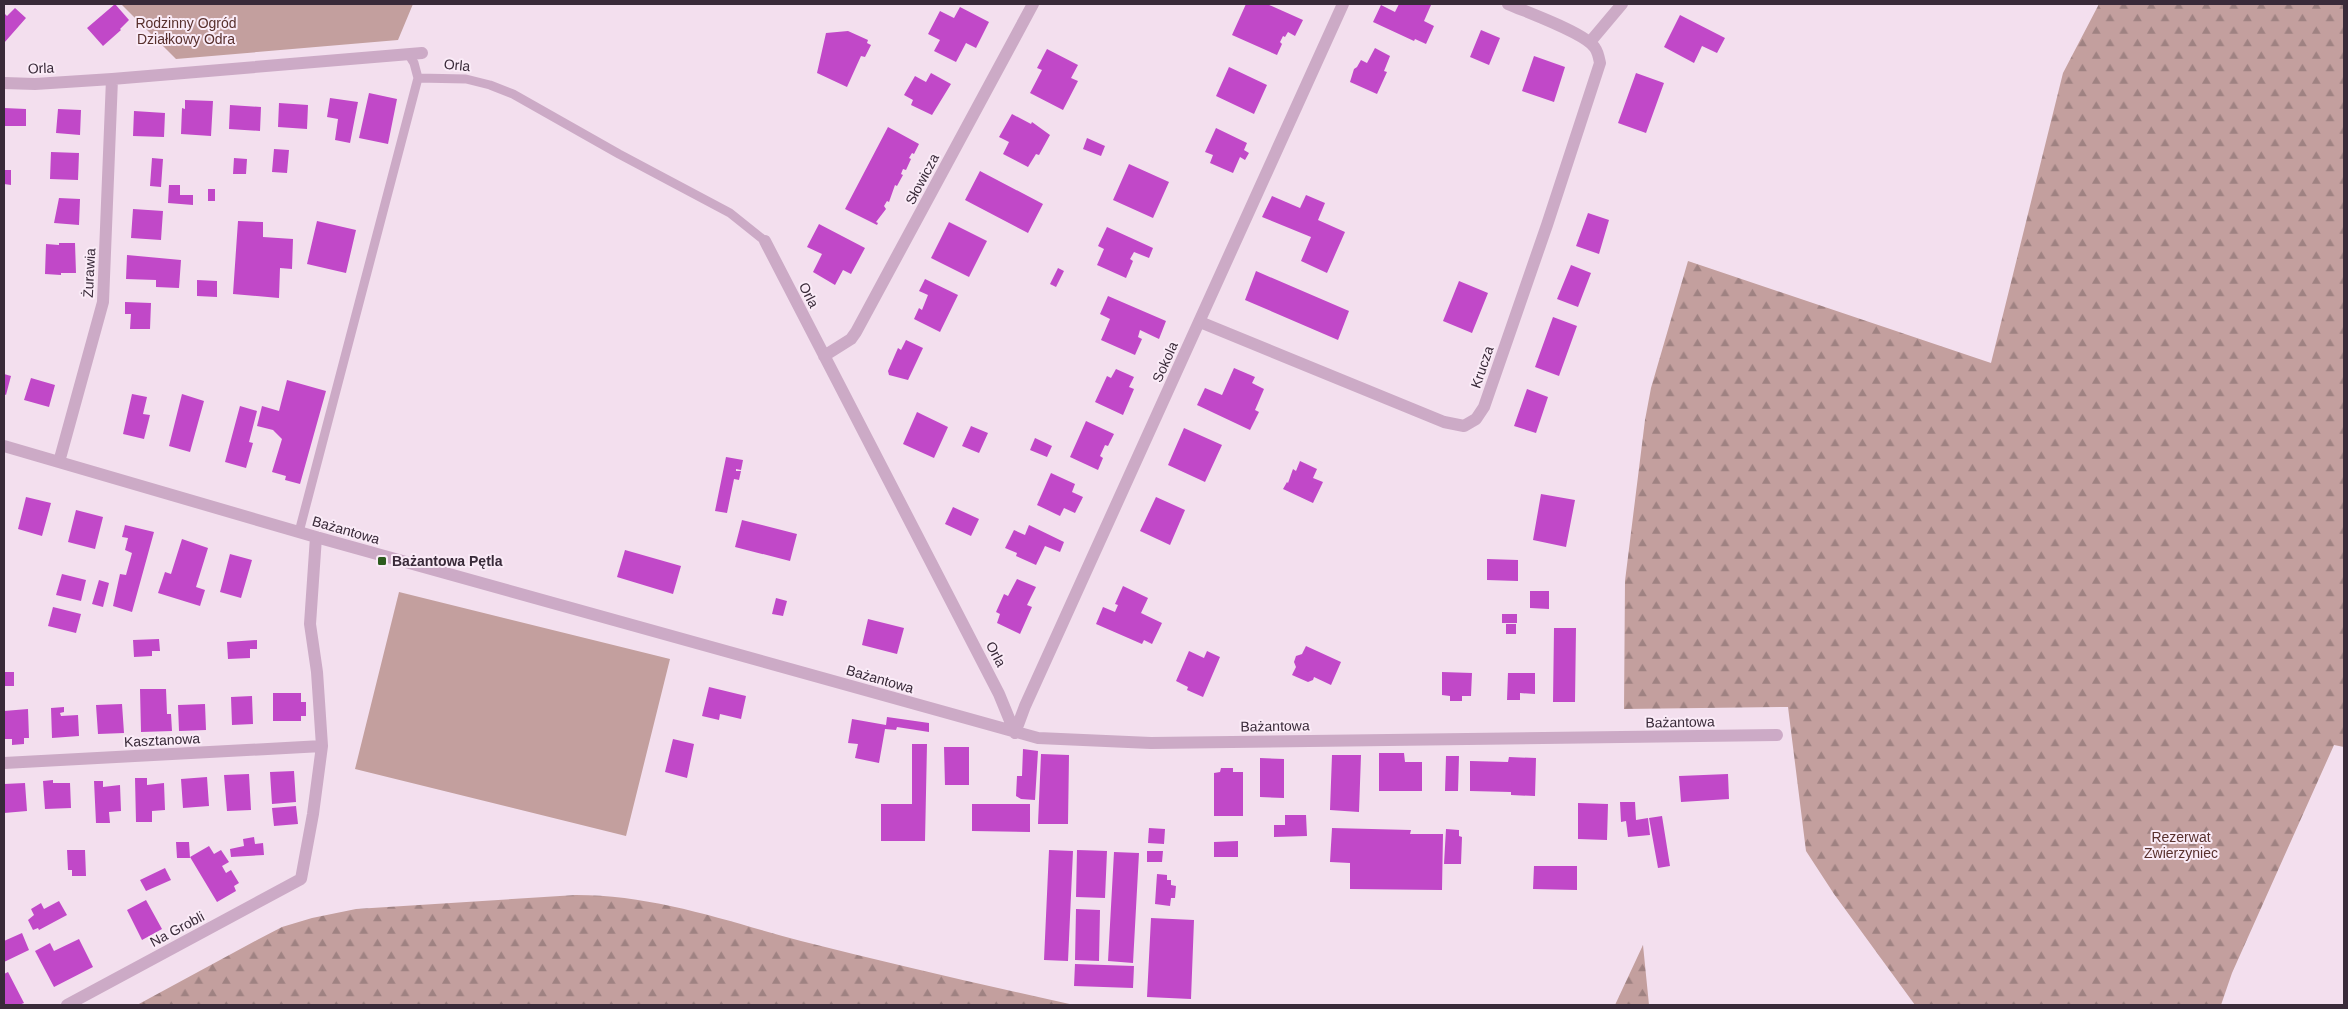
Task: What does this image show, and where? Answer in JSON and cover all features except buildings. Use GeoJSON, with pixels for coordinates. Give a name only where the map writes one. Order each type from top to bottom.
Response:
{"type":"FeatureCollection","features":[{"type":"Feature","properties":{"kind":"street","name":"Słowicza"},"geometry":{"type":"LineString","coordinates":[[824,356],[851,339],[856,332],[1033,4]]}},
{"type":"Feature","properties":{"kind":"street","name":"Sokola"},"geometry":{"type":"LineString","coordinates":[[1015,732],[1024,706],[1343,4]]}},
{"type":"Feature","properties":{"kind":"street"},"geometry":{"type":"LineString","coordinates":[[1508,4],[1574,32],[1590,42],[1622,4]]}},
{"type":"Feature","properties":{"kind":"street","name":"Krucza"},"geometry":{"type":"LineString","coordinates":[[1200,322],[1444,422],[1458,426],[1470,424],[1484,407],[1599,70],[1596,48],[1590,42]]}},
{"type":"Feature","properties":{"kind":"street","name":"Orla"},"geometry":{"type":"LineString","coordinates":[[4,83],[35,84],[112,79],[422,53]]}},
{"type":"Feature","properties":{"kind":"street","name":"Żurawia"},"geometry":{"type":"LineString","coordinates":[[59,462],[104,302],[112,79]]}},
{"type":"Feature","properties":{"kind":"street","name":"Orla"},"geometry":{"type":"LineString","coordinates":[[765,240],[1000,694],[1015,732]]}},
{"type":"Feature","properties":{"kind":"street","name":"Bażantowa"},"geometry":{"type":"LineString","coordinates":[[4,446],[316,537],[1042,739],[1151,743],[1777,735]]}},
{"type":"Feature","properties":{"kind":"street"},"geometry":{"type":"LineString","coordinates":[[316,537],[310,624],[317,672],[322,746]]}},
{"type":"Feature","properties":{"kind":"street","name":"Kasztanowa"},"geometry":{"type":"LineString","coordinates":[[4,763],[322,746]]}},
{"type":"Feature","properties":{"kind":"street","name":"Na Grobli"},"geometry":{"type":"LineString","coordinates":[[67,1005],[300,879],[313,814],[322,746]]}},
{"type":"Feature","properties":{"kind":"lane"},"geometry":{"type":"LineString","coordinates":[[299,532],[418,78],[414,63],[408,55]]}},
{"type":"Feature","properties":{"kind":"lane","name":"Orla"},"geometry":{"type":"LineString","coordinates":[[418,78],[466,79],[513,94],[619,154],[730,213],[765,240]]}},
{"type":"Feature","properties":{"kind":"green space","name":"Rodzinny Ogród Działkowy Odra"},"geometry":{"type":"Polygon","coordinates":[[[121,4],[413,4],[398,40],[176,59],[121,4]]]}},
{"type":"Feature","properties":{"kind":"green space","name":"Rezerwat Zwierzyniec"},"geometry":{"type":"Polygon","coordinates":[[[2099,4],[2344,4],[2344,747],[2334,745],[2232,973],[2221,1005],[1915,1005],[1834,894],[1806,851],[1788,707],[1624,709],[1625,581],[1645,420],[1651,388],[1688,261],[1991,363],[2063,73],[2099,4]]]}},
{"type":"Feature","properties":{"kind":"green space"},"geometry":{"type":"Polygon","coordinates":[[[399,592],[670,659],[626,836],[355,769],[399,592]]]}},
{"type":"Feature","properties":{"kind":"green space"},"geometry":{"type":"Polygon","coordinates":[[[576,895],[634,899],[690,910],[869,958],[1074,1005],[137,1005],[282,927],[312,918],[356,909],[576,895]]]}},
{"type":"Feature","properties":{"kind":"green space"},"geometry":{"type":"Polygon","coordinates":[[[1643,945],[1649,1005],[1615,1005],[1643,945]]]}},
{"type":"Feature","properties":{"kind":"place","name":"Bażantowa Pętla"},"geometry":{"type":"Point","coordinates":[382,561]}}]}
